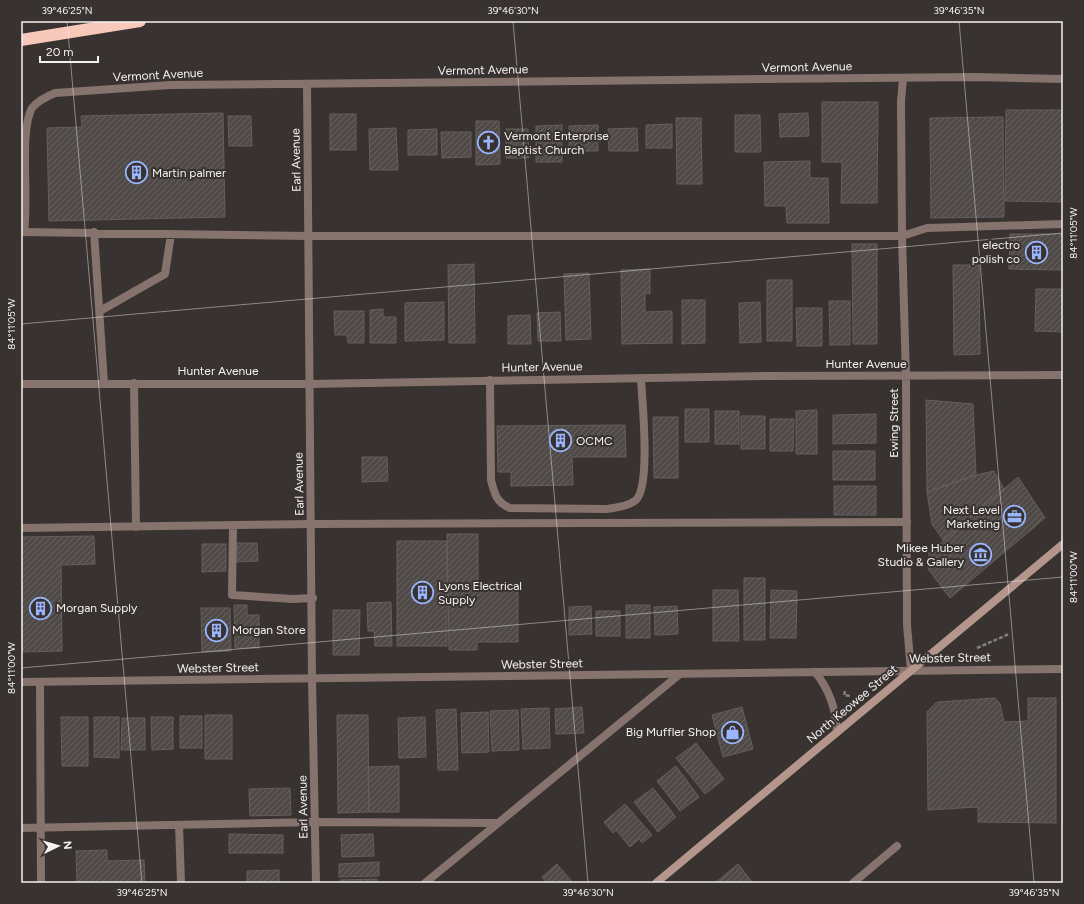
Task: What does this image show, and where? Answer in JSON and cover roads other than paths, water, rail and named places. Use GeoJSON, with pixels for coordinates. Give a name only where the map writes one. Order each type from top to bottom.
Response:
{"type":"FeatureCollection","features":[{"type":"Feature","properties":{"kind":"highway"},"geometry":{"type":"LineString","coordinates":[[21,40],[140,21]]}},
{"type":"Feature","properties":{"kind":"main road","name":"North Keowee Street"},"geometry":{"type":"LineString","coordinates":[[656,883],[1063,544]]}},
{"type":"Feature","properties":{"kind":"street","name":"Vermont Avenue"},"geometry":{"type":"LineString","coordinates":[[23,231],[26,215],[27,122],[33,107],[46,97],[55,93],[170,85],[903,79],[976,77],[1063,79]]}},
{"type":"Feature","properties":{"kind":"street","name":"Ewing Street"},"geometry":{"type":"LineString","coordinates":[[903,79],[901,101],[902,236],[906,377],[907,625],[911,671]]}},
{"type":"Feature","properties":{"kind":"street","name":"Earl Avenue"},"geometry":{"type":"LineString","coordinates":[[306,84],[313,598],[312,679],[316,883]]}},
{"type":"Feature","properties":{"kind":"street"},"geometry":{"type":"LineString","coordinates":[[23,231],[309,236],[902,236],[927,228],[1063,224]]}},
{"type":"Feature","properties":{"kind":"street"},"geometry":{"type":"LineString","coordinates":[[94,232],[104,383]]}},
{"type":"Feature","properties":{"kind":"street"},"geometry":{"type":"LineString","coordinates":[[100,311],[165,274],[171,234]]}},
{"type":"Feature","properties":{"kind":"street","name":"Hunter Avenue"},"geometry":{"type":"LineString","coordinates":[[21,384],[310,384],[642,378],[1063,375]]}},
{"type":"Feature","properties":{"kind":"street"},"geometry":{"type":"LineString","coordinates":[[490,380],[490,480],[495,495],[501,504],[510,508],[607,509],[622,506],[636,500],[643,487],[642,378]]}},
{"type":"Feature","properties":{"kind":"street"},"geometry":{"type":"LineString","coordinates":[[134,383],[136,527]]}},
{"type":"Feature","properties":{"kind":"street"},"geometry":{"type":"LineString","coordinates":[[21,528],[312,524],[907,522]]}},
{"type":"Feature","properties":{"kind":"street"},"geometry":{"type":"LineString","coordinates":[[233,525],[232,595],[293,599],[313,598]]}},
{"type":"Feature","properties":{"kind":"street","name":"Webster Street"},"geometry":{"type":"LineString","coordinates":[[21,682],[1063,669]]}},
{"type":"Feature","properties":{"kind":"street"},"geometry":{"type":"LineString","coordinates":[[815,672],[832,700],[836,716],[837,732]]}},
{"type":"Feature","properties":{"kind":"street"},"geometry":{"type":"LineString","coordinates":[[425,883],[680,674]]}},
{"type":"Feature","properties":{"kind":"street"},"geometry":{"type":"LineString","coordinates":[[40,682],[41,883]]}},
{"type":"Feature","properties":{"kind":"street"},"geometry":{"type":"LineString","coordinates":[[21,828],[316,822],[497,823]]}},
{"type":"Feature","properties":{"kind":"street"},"geometry":{"type":"LineString","coordinates":[[179,824],[180,883]]}},
{"type":"Feature","properties":{"kind":"street"},"geometry":{"type":"LineString","coordinates":[[853,883],[898,846]]}},
{"type":"Feature","properties":{"kind":"place","name":"Vermont Enterprise Baptist Church"},"geometry":{"type":"Point","coordinates":[488,143]}},
{"type":"Feature","properties":{"kind":"place","name":"Martin palmer"},"geometry":{"type":"Point","coordinates":[136,173]}},
{"type":"Feature","properties":{"kind":"place","name":"electro polish co"},"geometry":{"type":"Point","coordinates":[1036,252]}},
{"type":"Feature","properties":{"kind":"place","name":"OCMC"},"geometry":{"type":"Point","coordinates":[561,441]}},
{"type":"Feature","properties":{"kind":"place","name":"Next Level Marketing"},"geometry":{"type":"Point","coordinates":[1015,517]}},
{"type":"Feature","properties":{"kind":"place","name":"Mikee Huber Studio & Gallery"},"geometry":{"type":"Point","coordinates":[980,555]}},
{"type":"Feature","properties":{"kind":"place","name":"Lyons Electrical Supply"},"geometry":{"type":"Point","coordinates":[422,593]}},
{"type":"Feature","properties":{"kind":"place","name":"Morgan Supply"},"geometry":{"type":"Point","coordinates":[41,608]}},
{"type":"Feature","properties":{"kind":"place","name":"Morgan Store"},"geometry":{"type":"Point","coordinates":[216,630]}},
{"type":"Feature","properties":{"kind":"place","name":"Big Muffler Shop"},"geometry":{"type":"Point","coordinates":[732,732]}}]}
